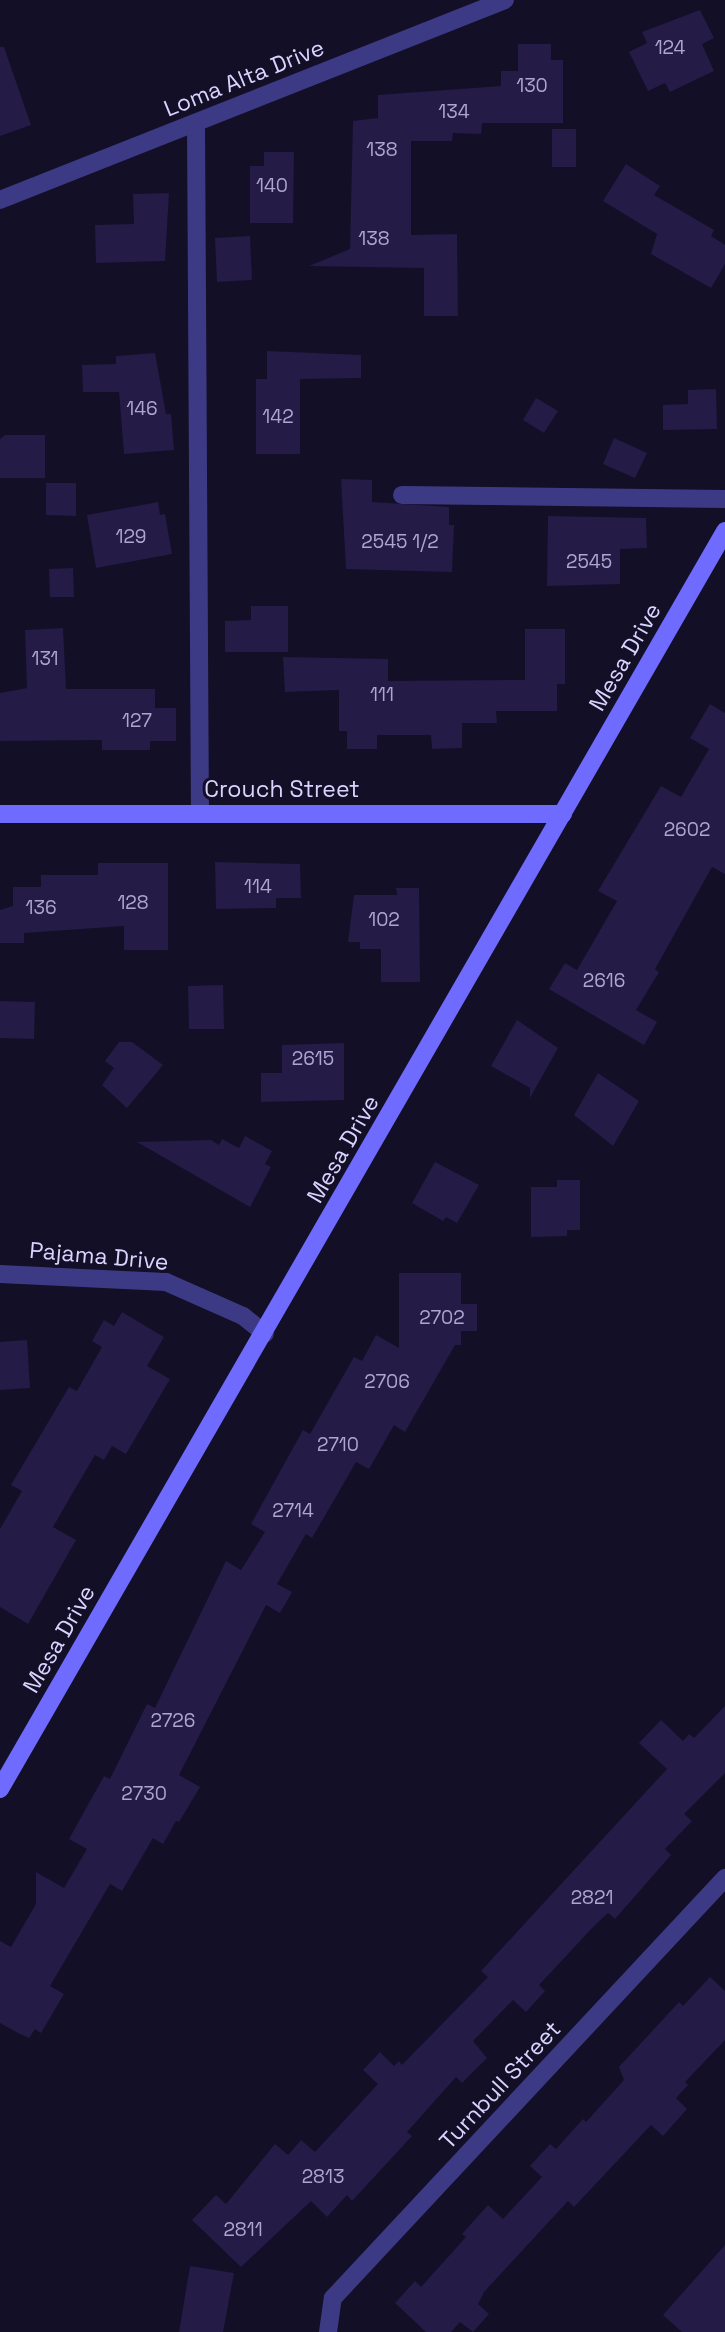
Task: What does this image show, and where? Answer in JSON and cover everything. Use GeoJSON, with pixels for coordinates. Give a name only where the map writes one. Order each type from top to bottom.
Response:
{"type":"FeatureCollection","features":[{"type":"Feature","properties":{"kind":"main road","name":"Mesa Drive"},"geometry":{"type":"LineString","coordinates":[[0,1789],[265,1334],[725,531]]}},
{"type":"Feature","properties":{"kind":"main road","name":"Crouch Street"},"geometry":{"type":"LineString","coordinates":[[0,814],[563,814]]}},
{"type":"Feature","properties":{"kind":"street","name":"Loma Alta Drive"},"geometry":{"type":"LineString","coordinates":[[0,200],[196,124],[481,5],[505,0]]}},
{"type":"Feature","properties":{"kind":"street"},"geometry":{"type":"LineString","coordinates":[[196,124],[200,814]]}},
{"type":"Feature","properties":{"kind":"street"},"geometry":{"type":"LineString","coordinates":[[402,495],[725,499]]}},
{"type":"Feature","properties":{"kind":"street","name":"Pajama Drive"},"geometry":{"type":"LineString","coordinates":[[0,1274],[166,1282],[243,1316],[265,1334]]}},
{"type":"Feature","properties":{"kind":"street","name":"Turnbull Street"},"geometry":{"type":"LineString","coordinates":[[328,2332],[333,2298],[725,1878]]}},
{"type":"Feature","properties":{"kind":"building"},"geometry":{"type":"Polygon","coordinates":[[[700,10],[714,38],[702,44],[714,71],[670,92],[665,83],[648,91],[629,52],[647,43],[642,32],[700,10]]]}},
{"type":"Feature","properties":{"kind":"building"},"geometry":{"type":"Polygon","coordinates":[[[518,44],[551,44],[551,60],[563,60],[563,123],[482,123],[481,134],[453,133],[452,141],[411,141],[411,235],[457,234],[458,316],[424,316],[424,268],[309,266],[350,249],[353,121],[378,118],[378,95],[501,86],[501,71],[518,71],[518,44]]]}},
{"type":"Feature","properties":{"kind":"building"},"geometry":{"type":"Polygon","coordinates":[[[0,47],[4,47],[31,125],[0,136],[0,47]]]}},
{"type":"Feature","properties":{"kind":"building"},"geometry":{"type":"Polygon","coordinates":[[[552,129],[576,129],[576,167],[552,167],[552,129]]]}},
{"type":"Feature","properties":{"kind":"building"},"geometry":{"type":"Polygon","coordinates":[[[264,152],[294,152],[293,223],[250,223],[250,166],[264,166],[264,152]]]}},
{"type":"Feature","properties":{"kind":"building"},"geometry":{"type":"Polygon","coordinates":[[[626,164],[660,186],[654,195],[714,230],[711,236],[725,245],[725,264],[711,288],[651,254],[657,234],[603,201],[626,164]]]}},
{"type":"Feature","properties":{"kind":"building"},"geometry":{"type":"Polygon","coordinates":[[[169,193],[165,261],[96,263],[95,225],[134,224],[133,194],[169,193]]]}},
{"type":"Feature","properties":{"kind":"building"},"geometry":{"type":"Polygon","coordinates":[[[250,236],[252,280],[217,282],[215,238],[250,236]]]}},
{"type":"Feature","properties":{"kind":"building"},"geometry":{"type":"Polygon","coordinates":[[[267,351],[361,355],[361,378],[300,379],[300,454],[256,454],[256,379],[267,379],[267,351]]]}},
{"type":"Feature","properties":{"kind":"building"},"geometry":{"type":"Polygon","coordinates":[[[155,353],[166,414],[171,414],[174,450],[124,454],[119,392],[83,392],[82,365],[116,364],[116,356],[155,353]]]}},
{"type":"Feature","properties":{"kind":"building"},"geometry":{"type":"Polygon","coordinates":[[[716,389],[717,429],[663,430],[663,405],[688,404],[688,390],[716,389]]]}},
{"type":"Feature","properties":{"kind":"building"},"geometry":{"type":"Polygon","coordinates":[[[536,398],[558,411],[544,433],[523,420],[536,398]]]}},
{"type":"Feature","properties":{"kind":"building"},"geometry":{"type":"Polygon","coordinates":[[[5,435],[45,435],[45,478],[0,478],[0,439],[5,435]]]}},
{"type":"Feature","properties":{"kind":"building"},"geometry":{"type":"Polygon","coordinates":[[[614,438],[647,453],[635,478],[603,464],[614,438]]]}},
{"type":"Feature","properties":{"kind":"building"},"geometry":{"type":"Polygon","coordinates":[[[341,479],[372,480],[372,502],[449,507],[449,525],[454,525],[452,572],[346,569],[341,479]]]}},
{"type":"Feature","properties":{"kind":"building"},"geometry":{"type":"Polygon","coordinates":[[[46,483],[76,483],[76,516],[46,515],[46,483]]]}},
{"type":"Feature","properties":{"kind":"building"},"geometry":{"type":"Polygon","coordinates":[[[158,502],[160,515],[165,514],[172,554],[96,568],[87,515],[158,502]]]}},
{"type":"Feature","properties":{"kind":"building"},"geometry":{"type":"Polygon","coordinates":[[[548,516],[646,518],[647,548],[620,549],[620,584],[547,586],[548,516]]]}},
{"type":"Feature","properties":{"kind":"building"},"geometry":{"type":"Polygon","coordinates":[[[73,568],[74,597],[50,597],[49,569],[73,568]]]}},
{"type":"Feature","properties":{"kind":"building"},"geometry":{"type":"Polygon","coordinates":[[[251,606],[288,606],[288,652],[225,652],[225,621],[251,620],[251,606]]]}},
{"type":"Feature","properties":{"kind":"building"},"geometry":{"type":"Polygon","coordinates":[[[63,628],[66,689],[155,689],[155,708],[176,708],[176,741],[150,741],[150,750],[102,750],[102,740],[0,741],[0,693],[27,688],[25,630],[63,628]]]}},
{"type":"Feature","properties":{"kind":"building"},"geometry":{"type":"Polygon","coordinates":[[[525,629],[565,629],[565,684],[557,684],[557,711],[496,711],[497,723],[462,723],[462,748],[432,749],[431,735],[377,735],[377,749],[347,749],[347,731],[339,731],[339,690],[285,692],[283,657],[388,659],[388,681],[525,680],[525,629]]]}},
{"type":"Feature","properties":{"kind":"building"},"geometry":{"type":"Polygon","coordinates":[[[710,704],[725,713],[725,874],[712,867],[655,969],[659,972],[636,1010],[657,1022],[644,1045],[549,989],[565,963],[577,970],[617,901],[598,891],[661,786],[681,797],[709,749],[690,738],[710,704]]]}},
{"type":"Feature","properties":{"kind":"building"},"geometry":{"type":"Polygon","coordinates":[[[215,862],[300,864],[301,898],[276,898],[276,908],[216,909],[215,862]]]}},
{"type":"Feature","properties":{"kind":"building"},"geometry":{"type":"Polygon","coordinates":[[[98,863],[168,863],[168,950],[124,950],[124,926],[24,933],[24,943],[0,943],[0,910],[13,906],[13,887],[41,887],[41,875],[98,875],[98,863]]]}},
{"type":"Feature","properties":{"kind":"building"},"geometry":{"type":"Polygon","coordinates":[[[396,888],[419,888],[420,982],[381,982],[381,949],[360,949],[360,942],[348,942],[354,895],[397,895],[396,888]]]}},
{"type":"Feature","properties":{"kind":"building"},"geometry":{"type":"Polygon","coordinates":[[[223,985],[224,1029],[189,1029],[188,986],[223,985]]]}},
{"type":"Feature","properties":{"kind":"building"},"geometry":{"type":"Polygon","coordinates":[[[0,1001],[35,1002],[34,1039],[0,1038],[0,1001]]]}},
{"type":"Feature","properties":{"kind":"building"},"geometry":{"type":"Polygon","coordinates":[[[517,1020],[558,1048],[530,1098],[530,1088],[491,1066],[517,1020]]]}},
{"type":"Feature","properties":{"kind":"building"},"geometry":{"type":"Polygon","coordinates":[[[119,1042],[132,1042],[163,1065],[127,1108],[102,1085],[114,1068],[105,1061],[119,1042]]]}},
{"type":"Feature","properties":{"kind":"building"},"geometry":{"type":"Polygon","coordinates":[[[344,1043],[344,1100],[261,1102],[261,1073],[282,1073],[282,1045],[344,1043]]]}},
{"type":"Feature","properties":{"kind":"building"},"geometry":{"type":"Polygon","coordinates":[[[598,1073],[639,1101],[613,1146],[574,1115],[598,1073]]]}},
{"type":"Feature","properties":{"kind":"building"},"geometry":{"type":"Polygon","coordinates":[[[245,1136],[272,1151],[265,1164],[271,1167],[250,1207],[137,1142],[211,1140],[219,1145],[222,1139],[239,1148],[245,1136]]]}},
{"type":"Feature","properties":{"kind":"building"},"geometry":{"type":"Polygon","coordinates":[[[435,1162],[479,1185],[457,1223],[446,1217],[443,1221],[412,1203],[435,1162]]]}},
{"type":"Feature","properties":{"kind":"building"},"geometry":{"type":"Polygon","coordinates":[[[557,1180],[580,1180],[580,1230],[567,1230],[567,1236],[531,1237],[531,1187],[557,1187],[557,1180]]]}},
{"type":"Feature","properties":{"kind":"building"},"geometry":{"type":"Polygon","coordinates":[[[399,1273],[461,1273],[461,1304],[477,1304],[477,1331],[461,1331],[461,1345],[455,1345],[405,1432],[394,1425],[369,1469],[356,1462],[312,1538],[306,1534],[277,1584],[292,1592],[280,1613],[266,1605],[179,1775],[200,1787],[163,1844],[153,1838],[122,1891],[110,1884],[50,1986],[64,1994],[41,2033],[35,2029],[29,2038],[18,2033],[0,2023],[0,1941],[11,1947],[36,1904],[36,1872],[64,1888],[87,1849],[69,1839],[104,1776],[110,1779],[147,1704],[155,1708],[226,1561],[241,1570],[265,1532],[251,1524],[303,1430],[310,1434],[354,1357],[362,1361],[376,1335],[399,1348],[399,1273]]]}},
{"type":"Feature","properties":{"kind":"building"},"geometry":{"type":"Polygon","coordinates":[[[122,1312],[164,1337],[147,1366],[170,1379],[126,1454],[112,1446],[104,1460],[95,1455],[72,1494],[53,1527],[76,1540],[28,1624],[0,1607],[0,1529],[22,1491],[11,1485],[69,1387],[77,1391],[102,1347],[92,1341],[104,1320],[114,1326],[122,1312]]]}},
{"type":"Feature","properties":{"kind":"building"},"geometry":{"type":"Polygon","coordinates":[[[27,1340],[30,1388],[0,1390],[0,1342],[27,1340]]]}},
{"type":"Feature","properties":{"kind":"building"},"geometry":{"type":"Polygon","coordinates":[[[725,1706],[725,1773],[684,1814],[692,1821],[665,1849],[671,1855],[615,1919],[608,1913],[539,1985],[545,1991],[526,2012],[513,2000],[473,2041],[487,2058],[462,2083],[456,2077],[407,2132],[412,2136],[352,2201],[347,2195],[327,2217],[311,2201],[241,2267],[192,2220],[216,2195],[226,2204],[275,2144],[288,2155],[301,2140],[315,2152],[378,2084],[363,2070],[380,2052],[394,2066],[399,2061],[402,2065],[488,1977],[481,1971],[667,1769],[639,1743],[661,1720],[683,1741],[689,1734],[694,1738],[725,1706]]]}},
{"type":"Feature","properties":{"kind":"building"},"geometry":{"type":"Polygon","coordinates":[[[710,1977],[725,1991],[725,2040],[685,2082],[688,2085],[676,2098],[687,2109],[663,2136],[651,2125],[574,2207],[568,2201],[484,2292],[478,2304],[489,2314],[473,2332],[460,2322],[451,2332],[426,2332],[395,2303],[415,2281],[421,2287],[466,2237],[462,2234],[488,2205],[503,2219],[542,2177],[530,2166],[550,2144],[556,2149],[583,2119],[586,2122],[624,2080],[619,2067],[679,2002],[683,2006],[710,1977]]]}},
{"type":"Feature","properties":{"kind":"building"},"geometry":{"type":"Polygon","coordinates":[[[725,2245],[725,2332],[682,2332],[663,2315],[725,2245]]]}},
{"type":"Feature","properties":{"kind":"building"},"geometry":{"type":"Polygon","coordinates":[[[190,2266],[234,2273],[223,2332],[179,2332],[190,2266]]]}}]}
